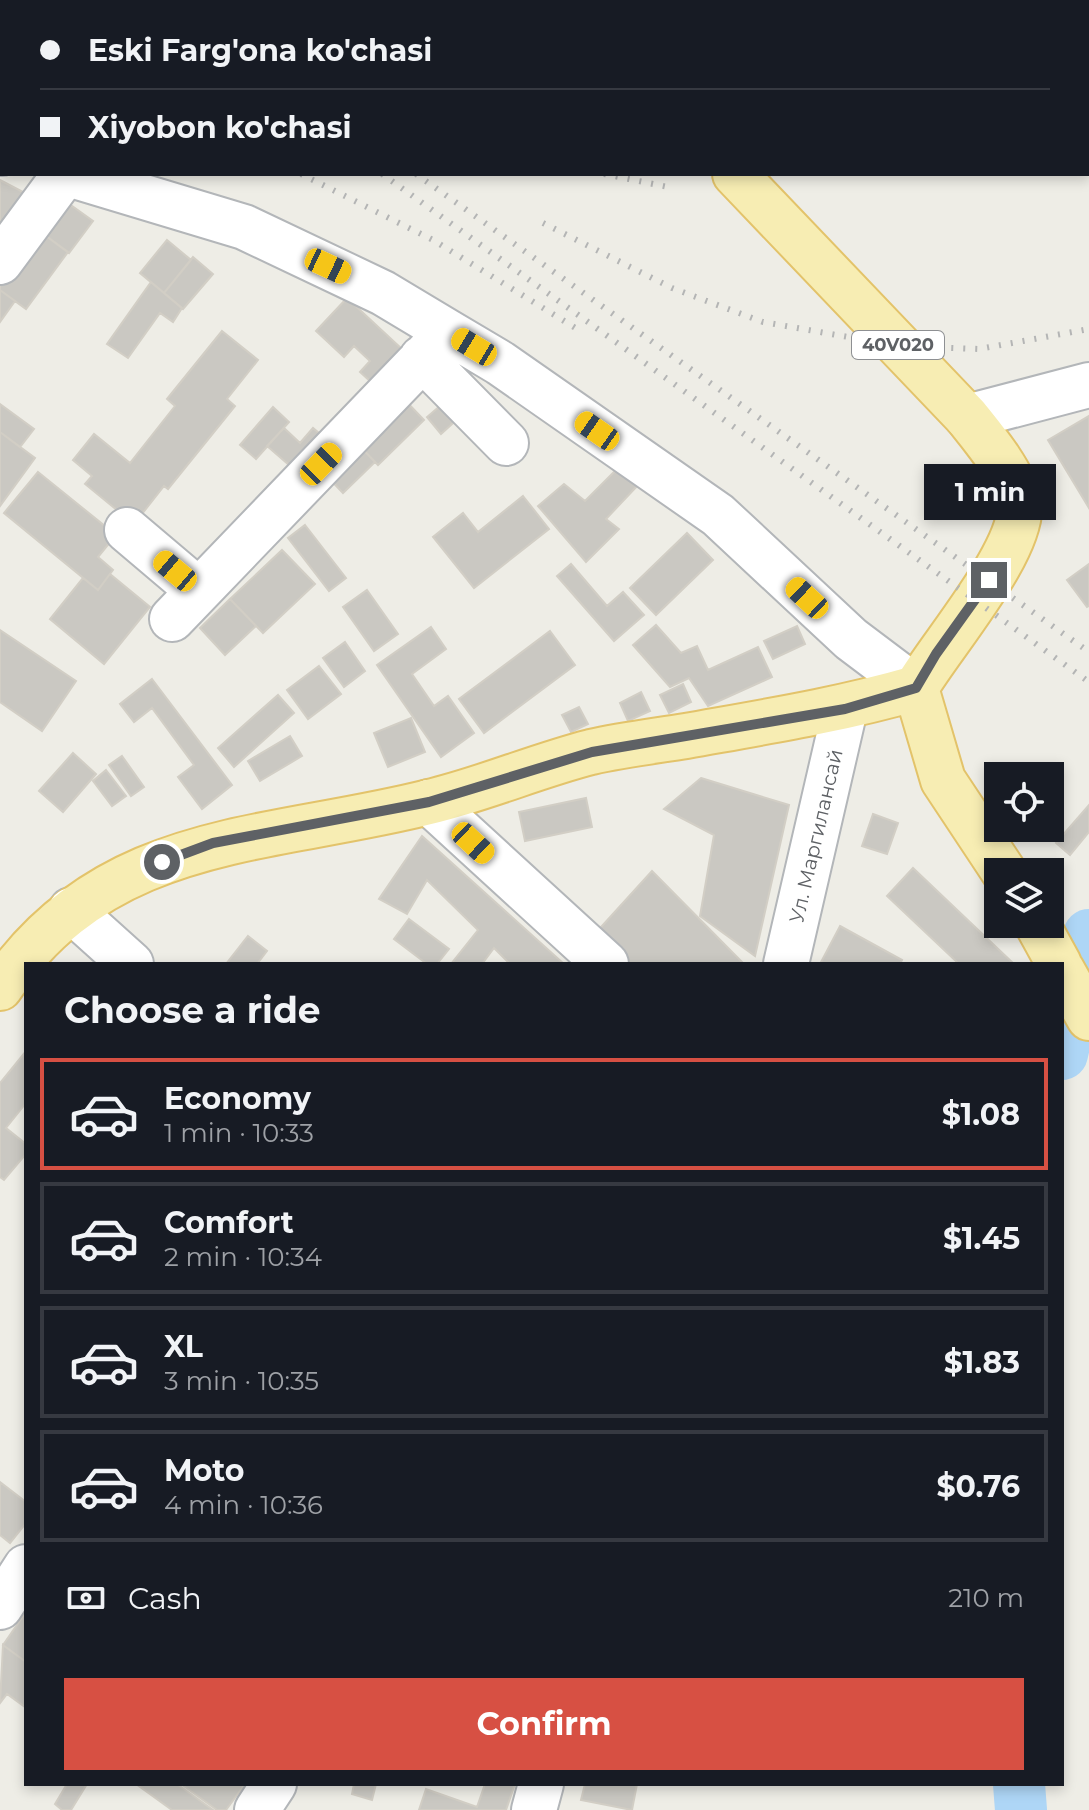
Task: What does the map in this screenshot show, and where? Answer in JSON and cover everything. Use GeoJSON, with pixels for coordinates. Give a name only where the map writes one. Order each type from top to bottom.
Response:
{"type":"FeatureCollection","features":[{"type":"Feature","properties":{"kind":"main road","name":"40V020"},"geometry":{"type":"LineString","coordinates":[[737,176],[967,417],[995,452],[1020,500],[1015,537],[916,688]]}},
{"type":"Feature","properties":{"kind":"main road"},"geometry":{"type":"LineString","coordinates":[[0,988],[24,952],[71,910],[137,871],[213,843],[429,802],[592,752],[845,709],[916,688],[943,780],[995,858]]}},
{"type":"Feature","properties":{"kind":"main road"},"geometry":{"type":"LineString","coordinates":[[1064,979],[1089,1018]]}},
{"type":"Feature","properties":{"kind":"street"},"geometry":{"type":"LineString","coordinates":[[0,262],[64,176]]}},
{"type":"Feature","properties":{"kind":"street"},"geometry":{"type":"LineString","coordinates":[[73,176],[244,227],[383,293],[435,345],[506,443]]}},
{"type":"Feature","properties":{"kind":"street"},"geometry":{"type":"LineString","coordinates":[[127,530],[186,605],[435,345]]}},
{"type":"Feature","properties":{"kind":"street"},"geometry":{"type":"LineString","coordinates":[[435,345],[500,363],[718,515],[851,639],[916,688]]}},
{"type":"Feature","properties":{"kind":"street"},"geometry":{"type":"LineString","coordinates":[[967,417],[1089,385]]}},
{"type":"Feature","properties":{"kind":"street","name":"Ул. Маргилансай"},"geometry":{"type":"LineString","coordinates":[[786,962],[845,709]]}},
{"type":"Feature","properties":{"kind":"street"},"geometry":{"type":"LineString","coordinates":[[429,802],[604,962]]}},
{"type":"Feature","properties":{"kind":"street"},"geometry":{"type":"LineString","coordinates":[[71,910],[129,962]]}},
{"type":"Feature","properties":{"kind":"street"},"geometry":{"type":"LineString","coordinates":[[0,1607],[24,1570]]}},
{"type":"Feature","properties":{"kind":"street"},"geometry":{"type":"LineString","coordinates":[[257,1810],[273,1786]]}},
{"type":"Feature","properties":{"kind":"street"},"geometry":{"type":"LineString","coordinates":[[534,1810],[540,1786]]}},
{"type":"Feature","properties":{"kind":"building"},"geometry":{"type":"Polygon","coordinates":[[[0,180],[27,194],[0,226],[0,180]]]}},
{"type":"Feature","properties":{"kind":"building"},"geometry":{"type":"Polygon","coordinates":[[[61,198],[93,221],[69,253],[38,230],[61,198]]]}},
{"type":"Feature","properties":{"kind":"building"},"geometry":{"type":"Polygon","coordinates":[[[38,230],[68,252],[26,309],[0,290],[0,281],[38,230]]]}},
{"type":"Feature","properties":{"kind":"building"},"geometry":{"type":"Polygon","coordinates":[[[167,240],[191,260],[164,293],[140,273],[167,240]]]}},
{"type":"Feature","properties":{"kind":"building"},"geometry":{"type":"Polygon","coordinates":[[[193,257],[213,274],[183,309],[164,293],[193,257]]]}},
{"type":"Feature","properties":{"kind":"building"},"geometry":{"type":"Polygon","coordinates":[[[151,282],[182,308],[173,322],[160,313],[128,358],[107,344],[151,282]]]}},
{"type":"Feature","properties":{"kind":"building"},"geometry":{"type":"Polygon","coordinates":[[[0,290],[15,301],[0,322],[0,290]]]}},
{"type":"Feature","properties":{"kind":"building"},"geometry":{"type":"Polygon","coordinates":[[[347,298],[402,349],[371,382],[360,372],[370,361],[354,346],[344,357],[316,331],[347,298]]]}},
{"type":"Feature","properties":{"kind":"building"},"geometry":{"type":"Polygon","coordinates":[[[222,331],[258,360],[227,399],[235,406],[168,489],[164,486],[134,524],[85,484],[92,476],[73,460],[94,434],[130,463],[175,406],[167,399],[222,331]]]}},
{"type":"Feature","properties":{"kind":"building"},"geometry":{"type":"Polygon","coordinates":[[[400,395],[424,420],[378,465],[354,440],[400,395]]]}},
{"type":"Feature","properties":{"kind":"building"},"geometry":{"type":"Polygon","coordinates":[[[447,400],[461,416],[441,434],[427,417],[447,400]]]}},
{"type":"Feature","properties":{"kind":"building"},"geometry":{"type":"Polygon","coordinates":[[[0,404],[34,429],[20,447],[0,432],[0,404]]]}},
{"type":"Feature","properties":{"kind":"building"},"geometry":{"type":"Polygon","coordinates":[[[273,407],[289,422],[256,459],[240,445],[273,407]]]}},
{"type":"Feature","properties":{"kind":"building"},"geometry":{"type":"Polygon","coordinates":[[[1089,416],[1089,508],[1048,440],[1089,416]]]}},
{"type":"Feature","properties":{"kind":"building"},"geometry":{"type":"Polygon","coordinates":[[[284,428],[300,443],[313,428],[325,438],[296,471],[267,446],[284,428]]]}},
{"type":"Feature","properties":{"kind":"building"},"geometry":{"type":"Polygon","coordinates":[[[0,432],[35,458],[0,506],[0,432]]]}},
{"type":"Feature","properties":{"kind":"building"},"geometry":{"type":"Polygon","coordinates":[[[354,440],[375,462],[343,493],[322,471],[354,440]]]}},
{"type":"Feature","properties":{"kind":"building"},"geometry":{"type":"Polygon","coordinates":[[[621,465],[640,483],[606,519],[619,529],[586,562],[538,506],[564,484],[585,501],[621,465]]]}},
{"type":"Feature","properties":{"kind":"building"},"geometry":{"type":"Polygon","coordinates":[[[38,472],[116,535],[98,557],[113,570],[98,590],[4,513],[38,472]]]}},
{"type":"Feature","properties":{"kind":"building"},"geometry":{"type":"Polygon","coordinates":[[[523,496],[549,529],[474,588],[433,537],[463,513],[478,532],[523,496]]]}},
{"type":"Feature","properties":{"kind":"building"},"geometry":{"type":"Polygon","coordinates":[[[305,525],[346,578],[329,591],[288,538],[305,525]]]}},
{"type":"Feature","properties":{"kind":"building"},"geometry":{"type":"Polygon","coordinates":[[[687,533],[713,560],[656,615],[630,588],[687,533]]]}},
{"type":"Feature","properties":{"kind":"building"},"geometry":{"type":"Polygon","coordinates":[[[282,550],[315,584],[263,633],[230,599],[282,550]]]}},
{"type":"Feature","properties":{"kind":"building"},"geometry":{"type":"Polygon","coordinates":[[[571,564],[607,606],[623,592],[644,615],[614,641],[557,576],[571,564]]]}},
{"type":"Feature","properties":{"kind":"building"},"geometry":{"type":"Polygon","coordinates":[[[1089,564],[1089,606],[1087,607],[1067,580],[1089,564]]]}},
{"type":"Feature","properties":{"kind":"building"},"geometry":{"type":"Polygon","coordinates":[[[110,574],[150,607],[104,664],[50,619],[83,578],[98,590],[110,574]]]}},
{"type":"Feature","properties":{"kind":"building"},"geometry":{"type":"Polygon","coordinates":[[[367,590],[398,634],[374,651],[343,607],[367,590]]]}},
{"type":"Feature","properties":{"kind":"building"},"geometry":{"type":"Polygon","coordinates":[[[230,599],[256,626],[225,655],[200,628],[230,599]]]}},
{"type":"Feature","properties":{"kind":"building"},"geometry":{"type":"Polygon","coordinates":[[[656,625],[681,653],[697,646],[708,670],[758,647],[772,677],[708,706],[689,678],[670,687],[633,645],[656,625]]]}},
{"type":"Feature","properties":{"kind":"building"},"geometry":{"type":"Polygon","coordinates":[[[797,626],[805,644],[773,659],[764,641],[797,626]]]}},
{"type":"Feature","properties":{"kind":"building"},"geometry":{"type":"Polygon","coordinates":[[[431,627],[446,649],[412,674],[434,706],[448,696],[474,733],[441,757],[377,665],[431,627]]]}},
{"type":"Feature","properties":{"kind":"building"},"geometry":{"type":"Polygon","coordinates":[[[0,630],[76,681],[42,731],[0,702],[0,630]]]}},
{"type":"Feature","properties":{"kind":"building"},"geometry":{"type":"Polygon","coordinates":[[[550,631],[575,665],[484,733],[459,699],[550,631]]]}},
{"type":"Feature","properties":{"kind":"building"},"geometry":{"type":"Polygon","coordinates":[[[345,642],[365,671],[344,687],[323,658],[345,642]]]}},
{"type":"Feature","properties":{"kind":"building"},"geometry":{"type":"Polygon","coordinates":[[[319,666],[341,694],[308,719],[287,690],[319,666]]]}},
{"type":"Feature","properties":{"kind":"building"},"geometry":{"type":"Polygon","coordinates":[[[152,679],[232,785],[202,809],[178,777],[194,765],[152,708],[134,722],[120,704],[152,679]]]}},
{"type":"Feature","properties":{"kind":"building"},"geometry":{"type":"Polygon","coordinates":[[[683,684],[691,702],[669,713],[660,695],[683,684]]]}},
{"type":"Feature","properties":{"kind":"building"},"geometry":{"type":"Polygon","coordinates":[[[641,692],[650,711],[628,721],[620,703],[641,692]]]}},
{"type":"Feature","properties":{"kind":"building"},"geometry":{"type":"Polygon","coordinates":[[[278,695],[294,713],[234,767],[218,748],[278,695]]]}},
{"type":"Feature","properties":{"kind":"building"},"geometry":{"type":"Polygon","coordinates":[[[579,707],[588,724],[571,732],[562,715],[579,707]]]}},
{"type":"Feature","properties":{"kind":"building"},"geometry":{"type":"Polygon","coordinates":[[[411,718],[425,752],[388,767],[374,733],[411,718]]]}},
{"type":"Feature","properties":{"kind":"building"},"geometry":{"type":"Polygon","coordinates":[[[290,736],[302,756],[260,781],[248,761],[290,736]]]}},
{"type":"Feature","properties":{"kind":"building"},"geometry":{"type":"Polygon","coordinates":[[[73,753],[96,774],[63,812],[39,791],[73,753]]]}},
{"type":"Feature","properties":{"kind":"building"},"geometry":{"type":"Polygon","coordinates":[[[122,756],[144,787],[131,796],[109,765],[122,756]]]}},
{"type":"Feature","properties":{"kind":"building"},"geometry":{"type":"Polygon","coordinates":[[[106,770],[126,796],[112,806],[93,781],[106,770]]]}},
{"type":"Feature","properties":{"kind":"building"},"geometry":{"type":"Polygon","coordinates":[[[701,778],[789,805],[755,956],[700,916],[714,835],[664,809],[701,778]]]}},
{"type":"Feature","properties":{"kind":"building"},"geometry":{"type":"Polygon","coordinates":[[[586,798],[592,827],[525,841],[519,812],[586,798]]]}},
{"type":"Feature","properties":{"kind":"building"},"geometry":{"type":"Polygon","coordinates":[[[1089,805],[1089,832],[1070,855],[1056,843],[1064,842],[1064,834],[1089,805]]]}},
{"type":"Feature","properties":{"kind":"building"},"geometry":{"type":"Polygon","coordinates":[[[873,814],[898,823],[887,854],[862,846],[873,814]]]}},
{"type":"Feature","properties":{"kind":"building"},"geometry":{"type":"Polygon","coordinates":[[[422,836],[562,962],[508,962],[494,948],[484,962],[453,962],[478,930],[427,880],[407,914],[379,899],[422,836]]]}},
{"type":"Feature","properties":{"kind":"building"},"geometry":{"type":"Polygon","coordinates":[[[913,868],[1012,962],[957,962],[887,896],[913,868]]]}},
{"type":"Feature","properties":{"kind":"building"},"geometry":{"type":"Polygon","coordinates":[[[652,871],[742,962],[620,962],[592,937],[652,871]]]}},
{"type":"Feature","properties":{"kind":"building"},"geometry":{"type":"Polygon","coordinates":[[[409,919],[449,949],[439,962],[424,962],[394,939],[409,919]]]}},
{"type":"Feature","properties":{"kind":"building"},"geometry":{"type":"Polygon","coordinates":[[[840,926],[902,960],[901,962],[821,962],[840,926]]]}},
{"type":"Feature","properties":{"kind":"building"},"geometry":{"type":"Polygon","coordinates":[[[248,936],[267,951],[259,962],[228,962],[248,936]]]}},
{"type":"Feature","properties":{"kind":"building"},"geometry":{"type":"Polygon","coordinates":[[[24,1053],[24,1106],[6,1128],[24,1142],[24,1156],[4,1180],[0,1177],[0,1083],[24,1053]]]}},
{"type":"Feature","properties":{"kind":"building"},"geometry":{"type":"Polygon","coordinates":[[[0,1482],[24,1500],[24,1526],[10,1543],[0,1535],[0,1482]]]}},
{"type":"Feature","properties":{"kind":"building"},"geometry":{"type":"Polygon","coordinates":[[[24,1615],[24,1661],[3,1645],[24,1615]]]}},
{"type":"Feature","properties":{"kind":"building"},"geometry":{"type":"Polygon","coordinates":[[[3,1645],[24,1661],[24,1706],[7,1694],[0,1703],[3,1645]]]}},
{"type":"Feature","properties":{"kind":"building"},"geometry":{"type":"Polygon","coordinates":[[[66,1786],[86,1786],[71,1810],[62,1810],[55,1804],[66,1786]]]}},
{"type":"Feature","properties":{"kind":"building"},"geometry":{"type":"Polygon","coordinates":[[[139,1786],[180,1786],[213,1810],[172,1810],[139,1786]]]}},
{"type":"Feature","properties":{"kind":"building"},"geometry":{"type":"Polygon","coordinates":[[[184,1786],[244,1786],[226,1810],[217,1810],[184,1786]]]}},
{"type":"Feature","properties":{"kind":"building"},"geometry":{"type":"Polygon","coordinates":[[[354,1786],[376,1786],[372,1800],[352,1794],[354,1786]]]}},
{"type":"Feature","properties":{"kind":"building"},"geometry":{"type":"Polygon","coordinates":[[[484,1786],[514,1786],[506,1810],[419,1810],[426,1789],[477,1807],[484,1786]]]}},
{"type":"Feature","properties":{"kind":"building"},"geometry":{"type":"Polygon","coordinates":[[[584,1786],[637,1786],[632,1810],[581,1800],[584,1786]]]}},
{"type":"Feature","properties":{"kind":"waterway"},"geometry":{"type":"LineString","coordinates":[[1064,1045],[1089,935]]}},
{"type":"Feature","properties":{"kind":"waterway"},"geometry":{"type":"LineString","coordinates":[[1019,1786],[1021,1810]]}},
{"type":"Feature","properties":{"kind":"railway"},"geometry":{"type":"LineString","coordinates":[[305,176],[433,240],[582,332]]}},
{"type":"Feature","properties":{"kind":"railway"},"geometry":{"type":"LineString","coordinates":[[385,176],[1089,682]]}},
{"type":"Feature","properties":{"kind":"railway"},"geometry":{"type":"LineString","coordinates":[[419,176],[1089,652]]}},
{"type":"Feature","properties":{"kind":"railway"},"geometry":{"type":"LineString","coordinates":[[614,176],[673,188]]}},
{"type":"Feature","properties":{"kind":"railway"},"geometry":{"type":"LineString","coordinates":[[543,223],[672,288],[763,322],[899,346],[979,349],[1089,329]]}},
{"type":"Feature","properties":{"kind":"route"},"geometry":{"type":"LineString","coordinates":[[162,862],[213,843],[429,802],[592,752],[845,709],[916,688],[936,654],[989,580]]}}]}
